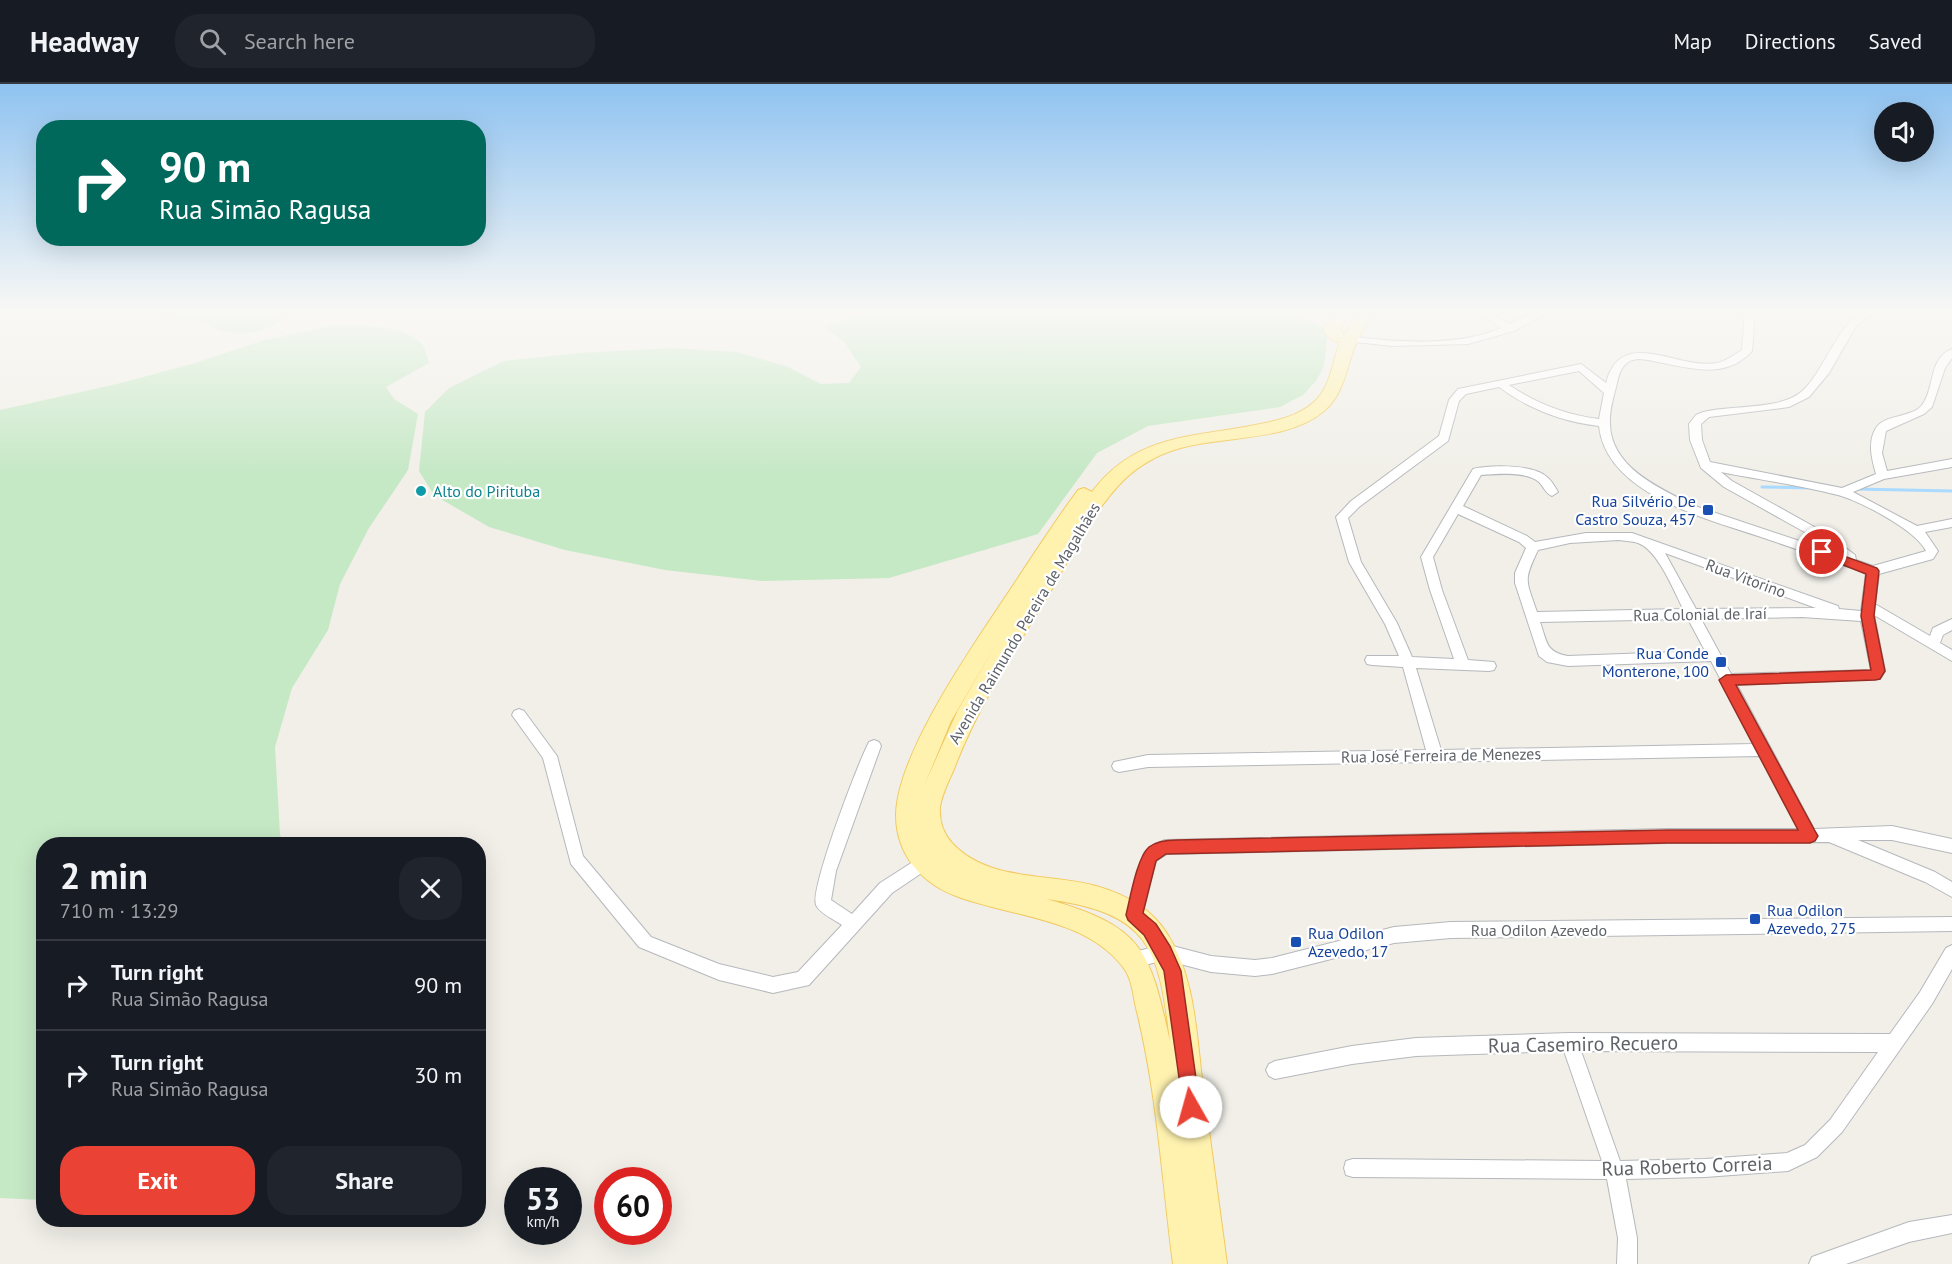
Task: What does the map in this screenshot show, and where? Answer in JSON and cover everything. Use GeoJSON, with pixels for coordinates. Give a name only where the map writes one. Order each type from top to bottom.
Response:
{"type":"FeatureCollection","features":[{"type":"Feature","properties":{"kind":"main road","name":"Avenida Raimundo Pereira de Magalhães"},"geometry":{"type":"LineString","coordinates":[[1188,1264],[1155,1033],[1143,984],[1133,960],[1109,936],[1047,912],[961,888],[939,877],[924,863],[910,838],[908,820],[910,794],[928,746],[979,656],[1066,519],[1096,478],[1111,462],[1132,447],[1156,438],[1288,412],[1304,403],[1313,394],[1330,366]]}},
{"type":"Feature","properties":{"kind":"main road","name":"Avenida Raimundo Pereira de Magalhães"},"geometry":{"type":"LineString","coordinates":[[1212,1264],[1177,990],[1173,971],[1165,952],[1150,930],[1122,907],[1084,895],[986,877],[951,859],[940,848],[929,819],[929,805],[950,748],[973,705],[1064,550],[1106,486],[1135,460],[1167,446],[1285,424],[1308,414],[1329,396],[1337,366]]}},
{"type":"Feature","properties":{"kind":"main road"},"geometry":{"type":"LineString","coordinates":[[1047,912],[1110,926],[1121,924],[1134,915]]}},
{"type":"Feature","properties":{"kind":"street"},"geometry":{"type":"LineString","coordinates":[[1617,366],[1614,369],[1604,423],[1610,449],[1630,472],[1664,495],[1691,509],[1868,569],[1929,556],[1932,551],[1931,543],[1916,530],[1843,492],[1705,465]]}},
{"type":"Feature","properties":{"kind":"street"},"geometry":{"type":"LineString","coordinates":[[1692,366],[1703,368],[1717,366]]}},
{"type":"Feature","properties":{"kind":"street"},"geometry":{"type":"LineString","coordinates":[[1827,366],[1815,386],[1789,404],[1726,411],[1700,417],[1695,424],[1696,440],[1705,465],[1736,489],[1823,537],[1868,569]]}},
{"type":"Feature","properties":{"kind":"street"},"geometry":{"type":"LineString","coordinates":[[1882,476],[1876,453],[1881,429],[1894,420],[1923,411],[1930,402],[1940,366]]}},
{"type":"Feature","properties":{"kind":"street"},"geometry":{"type":"LineString","coordinates":[[1435,755],[1408,662],[1391,623],[1355,562],[1342,517],[1355,504],[1444,438],[1454,400],[1462,391],[1581,367],[1610,392]]}},
{"type":"Feature","properties":{"kind":"street"},"geometry":{"type":"LineString","coordinates":[[1500,383],[1556,415],[1604,423]]}},
{"type":"Feature","properties":{"kind":"street"},"geometry":{"type":"LineString","coordinates":[[1843,492],[1882,476],[1952,463]]}},
{"type":"Feature","properties":{"kind":"street"},"geometry":{"type":"LineString","coordinates":[[1463,664],[1427,559],[1474,475],[1481,471],[1536,476],[1542,479],[1552,492]]}},
{"type":"Feature","properties":{"kind":"street"},"geometry":{"type":"LineString","coordinates":[[1456,508],[1523,539],[1533,547],[1521,573],[1521,583],[1544,652],[1552,658],[1568,661],[1713,656]]}},
{"type":"Feature","properties":{"kind":"street"},"geometry":{"type":"LineString","coordinates":[[1916,530],[1952,523]]}},
{"type":"Feature","properties":{"kind":"street","name":"Rua Vitorino"},"geometry":{"type":"LineString","coordinates":[[1533,547],[1553,539],[1625,536],[1638,538],[1844,613]]}},
{"type":"Feature","properties":{"kind":"street"},"geometry":{"type":"LineString","coordinates":[[1648,542],[1662,557],[1810,836]]}},
{"type":"Feature","properties":{"kind":"street"},"geometry":{"type":"LineString","coordinates":[[1726,680],[1875,675],[1878,671],[1877,660],[1867,611],[1868,569]]}},
{"type":"Feature","properties":{"kind":"street"},"geometry":{"type":"LineString","coordinates":[[1867,611],[1952,656]]}},
{"type":"Feature","properties":{"kind":"street","name":"Rua Colonial de Iraí"},"geometry":{"type":"LineString","coordinates":[[1532,617],[1867,611]]}},
{"type":"Feature","properties":{"kind":"street"},"geometry":{"type":"LineString","coordinates":[[1933,644],[1938,632],[1952,624]]}},
{"type":"Feature","properties":{"kind":"street"},"geometry":{"type":"LineString","coordinates":[[1372,660],[1489,666]]}},
{"type":"Feature","properties":{"kind":"street"},"geometry":{"type":"LineString","coordinates":[[519,715],[550,756],[576,859],[645,942],[719,972],[773,985],[803,979],[886,888],[924,863]]}},
{"type":"Feature","properties":{"kind":"street"},"geometry":{"type":"LineString","coordinates":[[853,924],[823,903],[828,871],[874,746]]}},
{"type":"Feature","properties":{"kind":"street","name":"Rua José Ferreira de Menezes"},"geometry":{"type":"LineString","coordinates":[[1119,766],[1148,761],[1764,750]]}},
{"type":"Feature","properties":{"kind":"street"},"geometry":{"type":"LineString","coordinates":[[1134,915],[1149,858],[1165,847],[1892,833],[1952,846]]}},
{"type":"Feature","properties":{"kind":"street"},"geometry":{"type":"LineString","coordinates":[[1830,835],[1930,877],[1952,890]]}},
{"type":"Feature","properties":{"kind":"street","name":"Rua Odilon Azevedo"},"geometry":{"type":"LineString","coordinates":[[1133,960],[1165,952],[1211,964],[1255,968],[1394,935],[1451,930],[1952,924]]}},
{"type":"Feature","properties":{"kind":"street","name":"Rua Roberto Correia"},"geometry":{"type":"LineString","coordinates":[[1353,1168],[1612,1170],[1715,1168],[1788,1162],[1810,1151],[1836,1126],[1926,998],[1952,953]]}},
{"type":"Feature","properties":{"kind":"street"},"geometry":{"type":"LineString","coordinates":[[1569,1042],[1612,1170],[1627,1226],[1627,1264]]}},
{"type":"Feature","properties":{"kind":"street","name":"Rua Casemiro Recuero"},"geometry":{"type":"LineString","coordinates":[[1275,1070],[1352,1055],[1416,1047],[1569,1042],[1893,1043]]}},
{"type":"Feature","properties":{"kind":"street"},"geometry":{"type":"LineString","coordinates":[[1819,1264],[1909,1232],[1952,1224]]}},
{"type":"Feature","properties":{"kind":"green space"},"geometry":{"type":"Polygon","coordinates":[[[184,366],[424,366],[386,387],[394,399],[418,414],[408,470],[369,528],[340,584],[328,630],[292,688],[275,747],[281,837],[36,837],[36,1200],[0,1198],[0,410],[121,383],[184,366]]]}},
{"type":"Feature","properties":{"kind":"green space"},"geometry":{"type":"Polygon","coordinates":[[[494,366],[785,366],[821,384],[849,383],[861,367],[1324,366],[1316,381],[1303,395],[1280,407],[1148,426],[1097,453],[1038,534],[889,578],[762,581],[665,570],[565,550],[489,527],[434,495],[419,471],[425,412],[449,388],[494,366]]]}},
{"type":"Feature","properties":{"kind":"waterway"},"geometry":{"type":"LineString","coordinates":[[1762,487],[1812,488]]}},
{"type":"Feature","properties":{"kind":"waterway"},"geometry":{"type":"LineString","coordinates":[[1856,489],[1952,491]]}},
{"type":"Feature","properties":{"kind":"place","name":"Alto do Pirituba"},"geometry":{"type":"Point","coordinates":[421,491]}},
{"type":"Feature","properties":{"kind":"place","name":"Rua Silvério De Castro Souza, 457"},"geometry":{"type":"Point","coordinates":[1708,510]}},
{"type":"Feature","properties":{"kind":"place","name":"Rua Conde Monterone, 100"},"geometry":{"type":"Point","coordinates":[1721,662]}},
{"type":"Feature","properties":{"kind":"place","name":"Rua Odilon Azevedo, 275"},"geometry":{"type":"Point","coordinates":[1755,919]}},
{"type":"Feature","properties":{"kind":"place","name":"Rua Odilon Azevedo, 17"},"geometry":{"type":"Point","coordinates":[1296,942]}},
{"type":"Feature","properties":{"kind":"route"},"geometry":{"type":"LineString","coordinates":[[1191,1107],[1173,971],[1165,952],[1150,930],[1134,915],[1149,858],[1155,852],[1165,847],[1176,846],[1667,836],[1810,836],[1726,680],[1875,675],[1878,671],[1877,660],[1867,616],[1873,571],[1822,552]]}}]}
